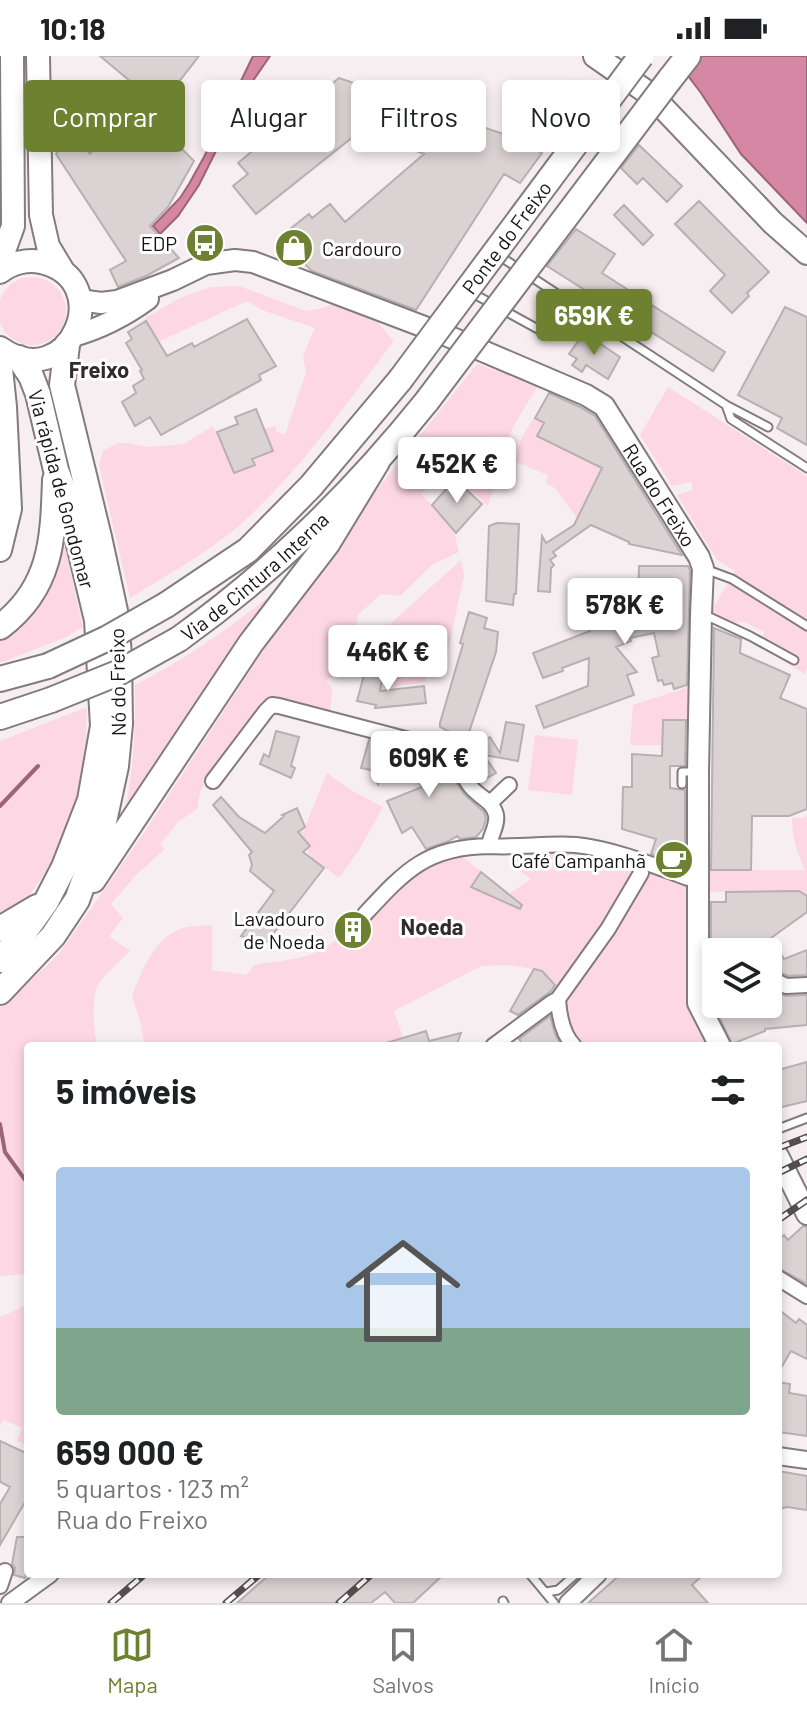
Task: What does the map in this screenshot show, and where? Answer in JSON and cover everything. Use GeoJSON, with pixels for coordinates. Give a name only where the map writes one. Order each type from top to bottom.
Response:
{"type":"FeatureCollection","features":[{"type":"Feature","properties":{"kind":"highway","name":"Ponte do Freixo"},"geometry":{"type":"LineString","coordinates":[[400,380],[641,56]]}},
{"type":"Feature","properties":{"kind":"highway","name":"Ponte do Freixo"},"geometry":{"type":"LineString","coordinates":[[427,401],[688,56]]}},
{"type":"Feature","properties":{"kind":"highway","name":"Nó do Freixo"},"geometry":{"type":"LineString","coordinates":[[0,992],[53,936],[77,900],[102,831],[116,766],[120,724],[115,611],[62,385],[70,340]]}},
{"type":"Feature","properties":{"kind":"highway","name":"Via rápida de Gondomar"},"geometry":{"type":"LineString","coordinates":[[6,355],[31,376],[38,394],[56,470],[70,507],[97,620],[103,726],[90,800],[64,867],[46,902]]}},
{"type":"Feature","properties":{"kind":"highway","name":"Via de Cintura Interna"},"geometry":{"type":"LineString","coordinates":[[0,679],[48,666],[108,638],[166,605],[248,550],[311,486],[400,380]]}},
{"type":"Feature","properties":{"kind":"highway","name":"Via de Cintura Interna"},"geometry":{"type":"LineString","coordinates":[[0,717],[118,673],[179,639],[228,604],[301,540],[377,462],[427,401]]}},
{"type":"Feature","properties":{"kind":"highway"},"geometry":{"type":"LineString","coordinates":[[77,900],[99,873],[251,643],[327,544],[377,462]]}},
{"type":"Feature","properties":{"kind":"highway"},"geometry":{"type":"LineString","coordinates":[[0,627],[33,593],[44,571],[51,547],[56,470]]}},
{"type":"Feature","properties":{"kind":"highway"},"geometry":{"type":"LineString","coordinates":[[0,929],[46,902]]}},
{"type":"Feature","properties":{"kind":"highway"},"geometry":{"type":"LineString","coordinates":[[0,960],[46,902]]}},
{"type":"Feature","properties":{"kind":"main road"},"geometry":{"type":"LineString","coordinates":[[0,262],[13,226],[6,172],[12,56]]}},
{"type":"Feature","properties":{"kind":"main road"},"geometry":{"type":"LineString","coordinates":[[0,550],[10,509],[6,355],[32,360],[57,353],[77,331],[81,316],[80,300],[74,285],[48,246],[41,215],[38,56]]}},
{"type":"Feature","properties":{"kind":"main road"},"geometry":{"type":"LineString","coordinates":[[595,56],[651,95],[773,223],[807,253]]}},
{"type":"Feature","properties":{"kind":"main road"},"geometry":{"type":"LineString","coordinates":[[0,272],[19,262],[35,260],[64,272]]}},
{"type":"Feature","properties":{"kind":"main road","name":"Rua do Freixo"},"geometry":{"type":"LineString","coordinates":[[80,300],[101,303],[117,301],[206,264],[235,260],[253,262],[443,334],[586,395],[604,406],[703,568],[690,778],[705,938]]}},
{"type":"Feature","properties":{"kind":"main road","name":"Rua do Freixo"},"geometry":{"type":"LineString","coordinates":[[70,340],[137,307],[173,280]]}},
{"type":"Feature","properties":{"kind":"main road","name":"Rua do Freixo"},"geometry":{"type":"LineString","coordinates":[[702,982],[698,1003],[702,1011]]}},
{"type":"Feature","properties":{"kind":"main road","name":"Rua do Freixo"},"geometry":{"type":"LineString","coordinates":[[706,1018],[718,1042]]}},
{"type":"Feature","properties":{"kind":"main road"},"geometry":{"type":"LineString","coordinates":[[782,1164],[807,1214]]}},
{"type":"Feature","properties":{"kind":"street"},"geometry":{"type":"LineString","coordinates":[[213,781],[272,705],[436,746],[449,754],[472,789],[490,803],[497,819],[489,846]]}},
{"type":"Feature","properties":{"kind":"street"},"geometry":{"type":"LineString","coordinates":[[490,803],[509,785]]}},
{"type":"Feature","properties":{"kind":"street"},"geometry":{"type":"LineString","coordinates":[[365,914],[419,862],[442,853],[477,846],[574,845],[617,854],[644,868],[699,878]]}},
{"type":"Feature","properties":{"kind":"street"},"geometry":{"type":"LineString","coordinates":[[498,1042],[558,999],[608,929],[644,868]]}},
{"type":"Feature","properties":{"kind":"street"},"geometry":{"type":"LineString","coordinates":[[782,984],[807,985]]}},
{"type":"Feature","properties":{"kind":"street"},"geometry":{"type":"LineString","coordinates":[[558,999],[570,1042]]}},
{"type":"Feature","properties":{"kind":"street"},"geometry":{"type":"LineString","coordinates":[[782,1280],[807,1296]]}},
{"type":"Feature","properties":{"kind":"street"},"geometry":{"type":"LineString","coordinates":[[782,1457],[807,1460]]}},
{"type":"Feature","properties":{"kind":"street"},"geometry":{"type":"LineString","coordinates":[[0,1586],[5,1571]]}},
{"type":"Feature","properties":{"kind":"street"},"geometry":{"type":"LineString","coordinates":[[10,1603],[44,1578]]}},
{"type":"Feature","properties":{"kind":"street"},"geometry":{"type":"LineString","coordinates":[[568,1603],[594,1578]]}},
{"type":"Feature","properties":{"kind":"lane"},"geometry":{"type":"LineString","coordinates":[[443,334],[501,257],[726,405],[768,427]]}},
{"type":"Feature","properties":{"kind":"lane"},"geometry":{"type":"LineString","coordinates":[[474,294],[547,334]]}},
{"type":"Feature","properties":{"kind":"lane"},"geometry":{"type":"LineString","coordinates":[[726,405],[731,419],[807,468]]}},
{"type":"Feature","properties":{"kind":"lane"},"geometry":{"type":"LineString","coordinates":[[703,568],[732,579],[807,626]]}},
{"type":"Feature","properties":{"kind":"lane"},"geometry":{"type":"LineString","coordinates":[[701,614],[794,660]]}},
{"type":"Feature","properties":{"kind":"lane"},"geometry":{"type":"LineString","coordinates":[[782,1127],[807,1118]]}},
{"type":"Feature","properties":{"kind":"lane"},"geometry":{"type":"LineString","coordinates":[[534,1578],[554,1603]]}},
{"type":"Feature","properties":{"kind":"lane"},"geometry":{"type":"LineString","coordinates":[[546,1592],[558,1590],[572,1578]]}},
{"type":"Feature","properties":{"kind":"shaded area"},"geometry":{"type":"Polygon","coordinates":[[[253,56],[270,56],[254,80],[241,80],[253,56]]]}},
{"type":"Feature","properties":{"kind":"shaded area"},"geometry":{"type":"Polygon","coordinates":[[[673,56],[807,56],[807,223],[741,154],[673,56]]]}},
{"type":"Feature","properties":{"kind":"shaded area"},"geometry":{"type":"Polygon","coordinates":[[[206,152],[216,152],[199,185],[178,216],[160,234],[153,226],[180,198],[206,152]]]}},
{"type":"Feature","properties":{"kind":"shaded area"},"geometry":{"type":"Polygon","coordinates":[[[19,279],[45,279],[60,292],[65,304],[64,324],[45,343],[19,343],[0,324],[0,298],[19,279]]]}},
{"type":"Feature","properties":{"kind":"shaded area"},"geometry":{"type":"Polygon","coordinates":[[[239,286],[306,311],[340,302],[373,317],[394,341],[322,436],[263,503],[215,545],[130,598],[99,465],[103,451],[118,443],[149,447],[184,444],[213,426],[234,473],[254,465],[252,459],[273,451],[264,429],[276,426],[276,431],[285,435],[306,372],[303,356],[315,328],[262,310],[247,301],[158,342],[145,318],[180,298],[211,287],[239,286]]]}},
{"type":"Feature","properties":{"kind":"shaded area"},"geometry":{"type":"Polygon","coordinates":[[[477,364],[538,386],[513,427],[488,506],[452,473],[421,493],[454,532],[459,552],[432,565],[400,596],[381,594],[358,615],[353,644],[333,678],[328,678],[326,683],[332,690],[330,715],[273,702],[254,719],[205,783],[197,809],[178,822],[160,845],[165,849],[136,875],[111,904],[123,918],[109,936],[130,951],[96,989],[94,1014],[97,1042],[24,1042],[24,1274],[0,1276],[0,1008],[58,955],[144,833],[313,574],[477,364]]]}},
{"type":"Feature","properties":{"kind":"shaded area"},"geometry":{"type":"Polygon","coordinates":[[[668,387],[807,476],[805,674],[761,648],[764,632],[744,622],[729,623],[710,613],[735,571],[717,560],[677,495],[693,490],[691,482],[672,486],[640,435],[668,387]]]}},
{"type":"Feature","properties":{"kind":"shaded area"},"geometry":{"type":"Polygon","coordinates":[[[534,417],[544,423],[537,436],[602,467],[577,518],[555,488],[546,483],[548,475],[515,462],[521,439],[534,417]]]}},
{"type":"Feature","properties":{"kind":"shaded area"},"geometry":{"type":"Polygon","coordinates":[[[63,539],[83,627],[64,638],[0,663],[0,638],[63,539]]]}},
{"type":"Feature","properties":{"kind":"shaded area"},"geometry":{"type":"Polygon","coordinates":[[[461,560],[464,576],[446,659],[370,642],[461,560]]]}},
{"type":"Feature","properties":{"kind":"shaded area"},"geometry":{"type":"Polygon","coordinates":[[[280,588],[124,817],[133,751],[135,685],[210,640],[280,588]]]}},
{"type":"Feature","properties":{"kind":"shaded area"},"geometry":{"type":"Polygon","coordinates":[[[376,650],[427,662],[426,682],[383,688],[384,670],[374,666],[376,650]]]}},
{"type":"Feature","properties":{"kind":"shaded area"},"geometry":{"type":"Polygon","coordinates":[[[691,686],[690,720],[663,720],[663,745],[630,745],[633,705],[691,686]]]}},
{"type":"Feature","properties":{"kind":"shaded area"},"geometry":{"type":"Polygon","coordinates":[[[87,707],[83,775],[65,831],[34,889],[0,924],[0,741],[87,707]]]}},
{"type":"Feature","properties":{"kind":"shaded area"},"geometry":{"type":"Polygon","coordinates":[[[535,735],[578,740],[572,795],[528,790],[535,735]]]}},
{"type":"Feature","properties":{"kind":"shaded area"},"geometry":{"type":"Polygon","coordinates":[[[327,773],[383,807],[339,878],[311,857],[306,849],[309,845],[302,836],[294,835],[305,827],[327,773]]]}},
{"type":"Feature","properties":{"kind":"shaded area"},"geometry":{"type":"Polygon","coordinates":[[[807,815],[807,896],[799,891],[706,892],[705,870],[805,870],[796,845],[792,818],[807,815]]]}},
{"type":"Feature","properties":{"kind":"shaded area"},"geometry":{"type":"Polygon","coordinates":[[[575,849],[636,865],[637,872],[605,928],[559,989],[542,971],[508,965],[481,966],[394,1011],[405,1042],[144,1042],[132,996],[156,948],[180,929],[212,925],[212,970],[246,975],[254,965],[309,955],[338,938],[353,947],[368,922],[416,869],[443,858],[461,856],[481,871],[471,887],[500,900],[531,879],[517,869],[510,854],[575,849]]]}},
{"type":"Feature","properties":{"kind":"shaded area"},"geometry":{"type":"Polygon","coordinates":[[[648,869],[690,884],[702,981],[702,1018],[707,1018],[710,1042],[579,1042],[571,1030],[563,997],[611,932],[648,869]]]}},
{"type":"Feature","properties":{"kind":"shaded area"},"geometry":{"type":"Polygon","coordinates":[[[24,1307],[24,1444],[17,1441],[22,1428],[3,1420],[0,1426],[0,1317],[24,1307]]]}},
{"type":"Feature","properties":{"kind":"building"},"geometry":{"type":"Polygon","coordinates":[[[100,56],[199,56],[180,80],[129,80],[100,56]]]}},
{"type":"Feature","properties":{"kind":"building"},"geometry":{"type":"Polygon","coordinates":[[[339,78],[351,82],[351,139],[335,151],[335,81],[339,78]]]}},
{"type":"Feature","properties":{"kind":"building"},"geometry":{"type":"Polygon","coordinates":[[[486,128],[502,134],[502,152],[542,153],[520,183],[504,174],[416,310],[312,271],[280,237],[309,214],[312,218],[330,204],[345,222],[424,154],[419,152],[486,152],[486,128]]]}},
{"type":"Feature","properties":{"kind":"building"},"geometry":{"type":"Polygon","coordinates":[[[639,145],[682,186],[667,202],[643,178],[637,184],[621,168],[639,145]]]}},
{"type":"Feature","properties":{"kind":"building"},"geometry":{"type":"Polygon","coordinates":[[[185,152],[194,161],[168,207],[150,226],[179,258],[118,287],[110,270],[126,261],[56,154],[185,152]]]}},
{"type":"Feature","properties":{"kind":"building"},"geometry":{"type":"Polygon","coordinates":[[[251,152],[334,152],[256,214],[233,186],[248,174],[238,163],[251,152]]]}},
{"type":"Feature","properties":{"kind":"building"},"geometry":{"type":"Polygon","coordinates":[[[699,201],[769,272],[732,313],[710,291],[725,275],[675,224],[699,201]]]}},
{"type":"Feature","properties":{"kind":"building"},"geometry":{"type":"Polygon","coordinates":[[[624,205],[653,235],[643,245],[614,215],[624,205]]]}},
{"type":"Feature","properties":{"kind":"building"},"geometry":{"type":"Polygon","coordinates":[[[576,229],[615,254],[602,273],[725,352],[713,371],[547,266],[576,229]]]}},
{"type":"Feature","properties":{"kind":"building"},"geometry":{"type":"Polygon","coordinates":[[[785,307],[807,317],[807,445],[777,428],[782,418],[738,395],[785,307]]]}},
{"type":"Feature","properties":{"kind":"building"},"geometry":{"type":"Polygon","coordinates":[[[247,319],[276,366],[259,375],[261,380],[161,435],[150,417],[135,426],[122,402],[136,393],[133,386],[144,379],[126,343],[132,339],[128,332],[146,321],[167,356],[192,343],[194,347],[247,319]]]}},
{"type":"Feature","properties":{"kind":"building"},"geometry":{"type":"Polygon","coordinates":[[[584,333],[620,357],[608,379],[586,365],[582,372],[572,365],[577,359],[569,354],[584,333]]]}},
{"type":"Feature","properties":{"kind":"building"},"geometry":{"type":"Polygon","coordinates":[[[549,393],[595,416],[682,555],[629,544],[591,525],[553,552],[556,556],[550,560],[554,565],[551,568],[550,592],[538,591],[542,536],[546,543],[574,525],[602,468],[537,436],[544,423],[535,418],[549,393]]]}},
{"type":"Feature","properties":{"kind":"building"},"geometry":{"type":"Polygon","coordinates":[[[256,409],[273,451],[252,459],[255,465],[234,473],[217,432],[238,424],[235,417],[256,409]]]}},
{"type":"Feature","properties":{"kind":"building"},"geometry":{"type":"Polygon","coordinates":[[[455,479],[482,504],[456,533],[432,505],[455,479]]]}},
{"type":"Feature","properties":{"kind":"building"},"geometry":{"type":"Polygon","coordinates":[[[497,523],[519,524],[513,605],[486,601],[489,526],[497,523]]]}},
{"type":"Feature","properties":{"kind":"building"},"geometry":{"type":"Polygon","coordinates":[[[639,566],[688,566],[690,570],[687,685],[674,689],[672,683],[664,685],[662,680],[658,681],[652,658],[659,656],[654,633],[630,638],[631,641],[616,647],[637,672],[627,675],[634,695],[544,728],[536,706],[588,686],[589,658],[543,678],[533,653],[638,609],[639,566]]]}},
{"type":"Feature","properties":{"kind":"building"},"geometry":{"type":"Polygon","coordinates":[[[469,612],[487,618],[484,628],[498,632],[496,652],[465,744],[440,727],[440,723],[469,612]]]}},
{"type":"Feature","properties":{"kind":"building"},"geometry":{"type":"Polygon","coordinates":[[[714,628],[741,639],[740,653],[790,675],[780,698],[807,709],[807,809],[789,816],[752,816],[751,870],[711,870],[714,628]]]}},
{"type":"Feature","properties":{"kind":"building"},"geometry":{"type":"Polygon","coordinates":[[[365,671],[383,676],[380,691],[424,686],[426,703],[375,708],[376,705],[357,701],[365,671]]]}},
{"type":"Feature","properties":{"kind":"building"},"geometry":{"type":"Polygon","coordinates":[[[663,720],[686,720],[685,766],[670,766],[670,788],[685,790],[685,866],[651,854],[656,839],[622,829],[623,787],[632,787],[632,754],[662,756],[663,720]]]}},
{"type":"Feature","properties":{"kind":"building"},"geometry":{"type":"Polygon","coordinates":[[[506,722],[524,725],[518,761],[484,755],[496,773],[480,782],[462,754],[490,737],[500,753],[506,722]]]}},
{"type":"Feature","properties":{"kind":"building"},"geometry":{"type":"Polygon","coordinates":[[[276,731],[299,737],[291,778],[260,764],[264,754],[269,757],[276,731]]]}},
{"type":"Feature","properties":{"kind":"building"},"geometry":{"type":"Polygon","coordinates":[[[369,740],[438,758],[464,794],[484,812],[486,819],[483,829],[476,837],[460,839],[457,836],[426,849],[412,827],[402,833],[387,801],[422,787],[408,758],[386,752],[378,784],[371,770],[361,768],[369,740]]]}},
{"type":"Feature","properties":{"kind":"building"},"geometry":{"type":"Polygon","coordinates":[[[221,797],[239,817],[265,833],[282,815],[297,808],[305,827],[298,832],[310,846],[303,852],[324,868],[267,942],[241,936],[274,891],[250,871],[249,855],[252,852],[213,805],[221,797]]]}},
{"type":"Feature","properties":{"kind":"building"},"geometry":{"type":"Polygon","coordinates":[[[481,872],[522,905],[520,909],[471,887],[481,872]]]}},
{"type":"Feature","properties":{"kind":"building"},"geometry":{"type":"Polygon","coordinates":[[[799,891],[807,896],[807,912],[771,938],[711,938],[711,902],[726,902],[726,892],[799,891]]]}},
{"type":"Feature","properties":{"kind":"building"},"geometry":{"type":"Polygon","coordinates":[[[807,950],[807,975],[782,973],[782,956],[784,959],[807,950]]]}},
{"type":"Feature","properties":{"kind":"building"},"geometry":{"type":"Polygon","coordinates":[[[534,969],[542,971],[555,985],[518,1015],[510,1011],[534,969]]]}},
{"type":"Feature","properties":{"kind":"building"},"geometry":{"type":"Polygon","coordinates":[[[782,994],[807,995],[807,1025],[765,1029],[731,1042],[720,1018],[782,1018],[782,994]]]}},
{"type":"Feature","properties":{"kind":"building"},"geometry":{"type":"Polygon","coordinates":[[[550,1016],[559,1042],[521,1042],[519,1039],[550,1016]]]}},
{"type":"Feature","properties":{"kind":"building"},"geometry":{"type":"Polygon","coordinates":[[[426,1031],[429,1041],[461,1033],[458,1042],[389,1042],[426,1031]]]}},
{"type":"Feature","properties":{"kind":"building"},"geometry":{"type":"Polygon","coordinates":[[[807,1062],[807,1101],[782,1107],[782,1069],[807,1062]]]}},
{"type":"Feature","properties":{"kind":"building"},"geometry":{"type":"Polygon","coordinates":[[[803,1226],[807,1227],[807,1284],[782,1270],[782,1237],[784,1235],[788,1240],[803,1226]]]}},
{"type":"Feature","properties":{"kind":"building"},"geometry":{"type":"Polygon","coordinates":[[[782,1312],[796,1323],[799,1319],[807,1325],[807,1359],[791,1351],[782,1366],[782,1312]]]}},
{"type":"Feature","properties":{"kind":"building"},"geometry":{"type":"Polygon","coordinates":[[[782,1383],[790,1384],[789,1393],[807,1396],[807,1436],[782,1433],[782,1383]]]}},
{"type":"Feature","properties":{"kind":"building"},"geometry":{"type":"Polygon","coordinates":[[[0,1441],[24,1452],[24,1504],[0,1545],[0,1504],[10,1487],[0,1482],[0,1441]]]}},
{"type":"Feature","properties":{"kind":"building"},"geometry":{"type":"Polygon","coordinates":[[[782,1472],[807,1476],[807,1510],[782,1508],[782,1472]]]}},
{"type":"Feature","properties":{"kind":"building"},"geometry":{"type":"Polygon","coordinates":[[[17,1537],[24,1537],[24,1578],[14,1575],[12,1564],[17,1537]]]}},
{"type":"Feature","properties":{"kind":"building"},"geometry":{"type":"Polygon","coordinates":[[[265,1578],[440,1578],[413,1603],[395,1603],[385,1592],[371,1603],[237,1603],[265,1578]]]}},
{"type":"Feature","properties":{"kind":"building"},"geometry":{"type":"Polygon","coordinates":[[[616,1578],[700,1578],[692,1585],[708,1603],[588,1603],[616,1578]]]}},
{"type":"Feature","properties":{"kind":"waterway"},"geometry":{"type":"LineString","coordinates":[[0,806],[38,766]]}},
{"type":"Feature","properties":{"kind":"waterway"},"geometry":{"type":"LineString","coordinates":[[0,1124],[5,1152],[24,1178]]}},
{"type":"Feature","properties":{"kind":"railway"},"geometry":{"type":"LineString","coordinates":[[782,1146],[807,1137]]}},
{"type":"Feature","properties":{"kind":"railway"},"geometry":{"type":"LineString","coordinates":[[782,1171],[807,1159]]}},
{"type":"Feature","properties":{"kind":"railway"},"geometry":{"type":"LineString","coordinates":[[782,1217],[807,1200]]}},
{"type":"Feature","properties":{"kind":"railway"},"geometry":{"type":"LineString","coordinates":[[111,1603],[140,1578]]}},
{"type":"Feature","properties":{"kind":"railway"},"geometry":{"type":"LineString","coordinates":[[226,1603],[255,1578]]}},
{"type":"Feature","properties":{"kind":"railway"},"geometry":{"type":"LineString","coordinates":[[339,1603],[367,1578]]}},
{"type":"Feature","properties":{"kind":"place","name":"EDP"},"geometry":{"type":"Point","coordinates":[205,243]}},
{"type":"Feature","properties":{"kind":"place","name":"Cardouro"},"geometry":{"type":"Point","coordinates":[294,248]}},
{"type":"Feature","properties":{"kind":"place","name":"Café Campanhã"},"geometry":{"type":"Point","coordinates":[674,860]}},
{"type":"Feature","properties":{"kind":"place","name":"Lavadouro de Noeda"},"geometry":{"type":"Point","coordinates":[353,930]}},
{"type":"Feature","properties":{"kind":"district","name":"Freixo"},"geometry":{"type":"Point","coordinates":[99,369]}},
{"type":"Feature","properties":{"kind":"district","name":"Noeda"},"geometry":{"type":"Point","coordinates":[432,926]}}]}
